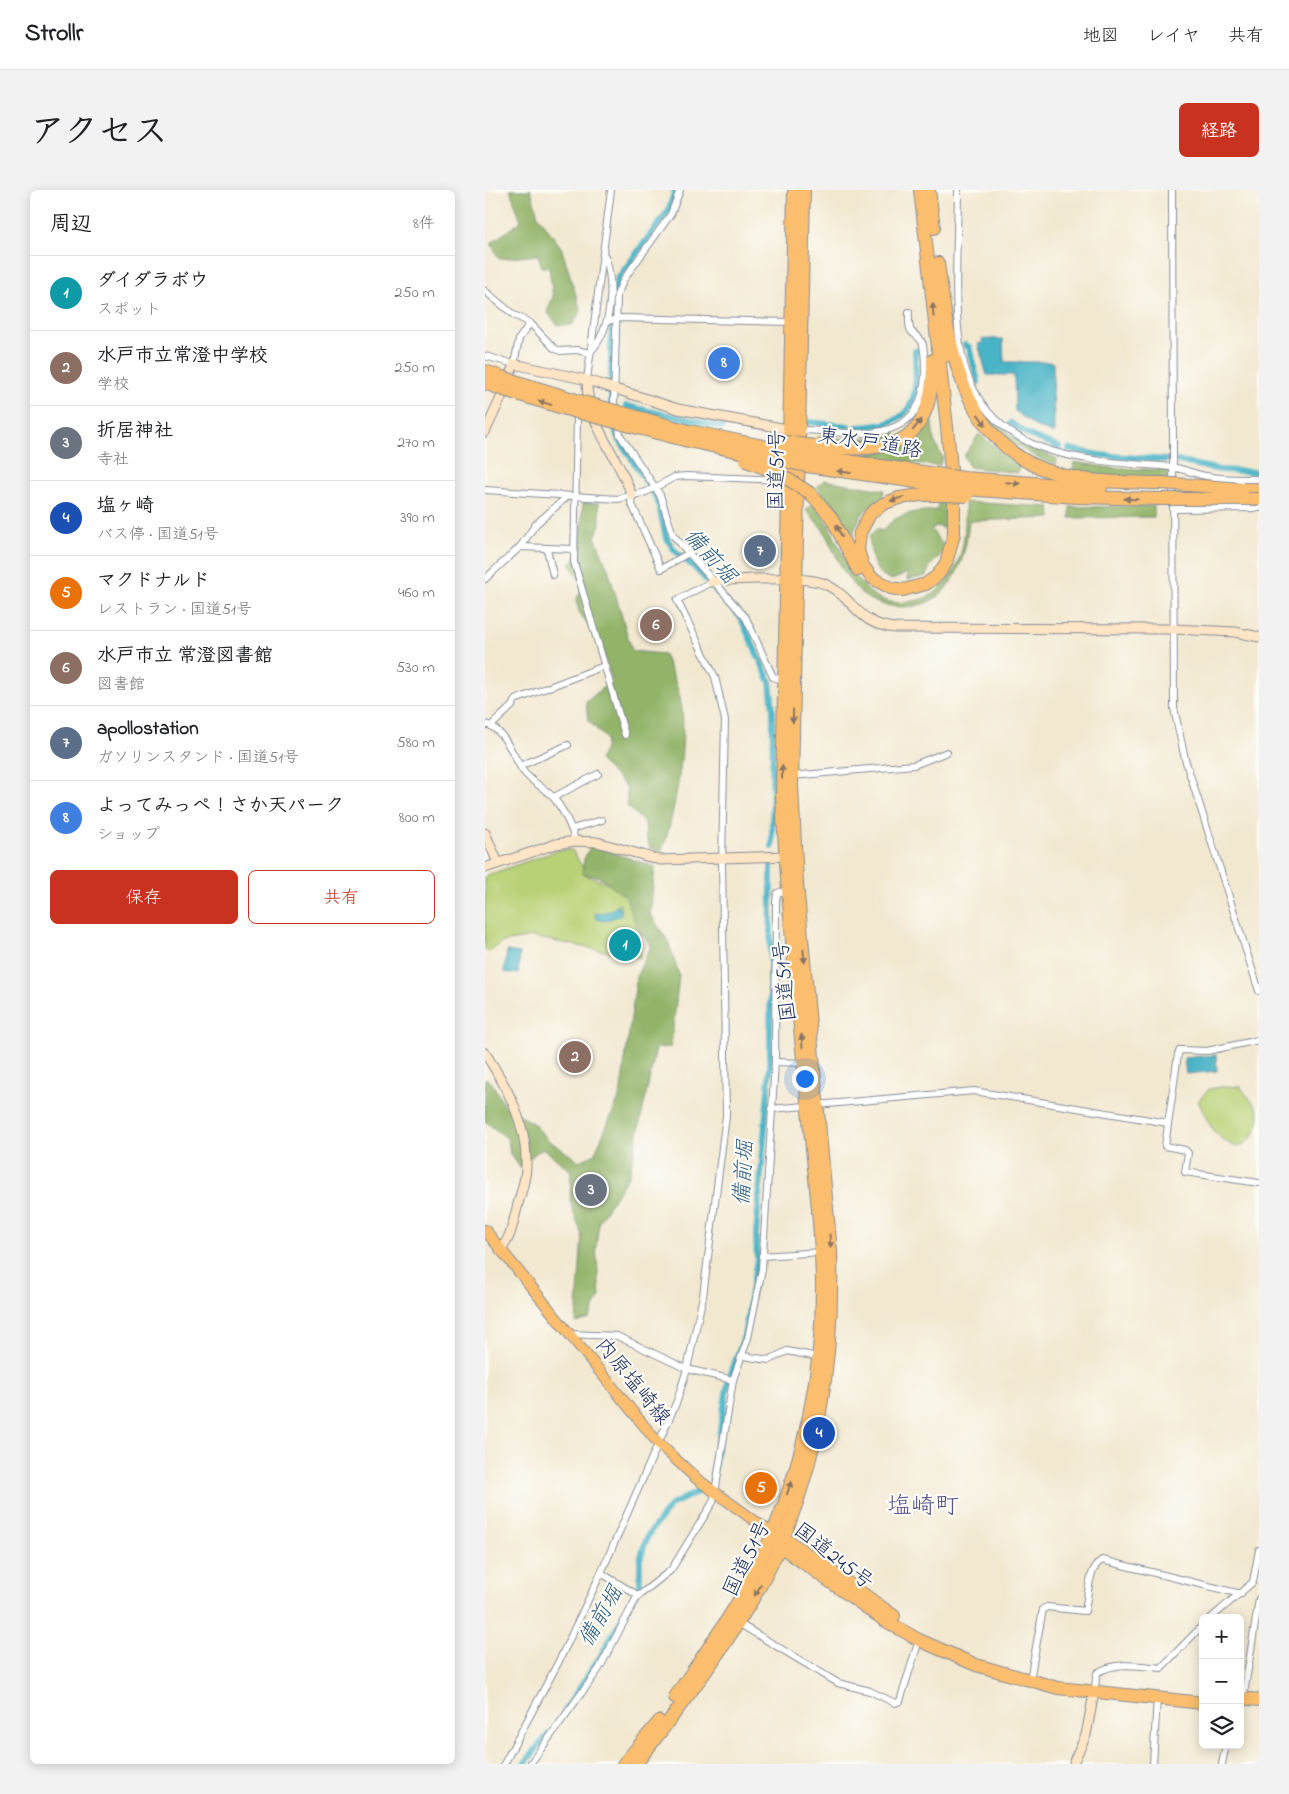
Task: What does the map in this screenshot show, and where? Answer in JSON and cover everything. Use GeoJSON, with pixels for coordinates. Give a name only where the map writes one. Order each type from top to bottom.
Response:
{"type":"FeatureCollection","features":[{"type":"Feature","properties":{"kind":"highway","name":"国道51号"},"geometry":{"type":"LineString","coordinates":[[662,1724],[779,1539],[789,1489],[804,1438],[818,1357],[822,1308],[821,1252],[813,1106],[804,1064],[787,890],[780,856],[792,776],[787,480],[794,430],[794,190]]}},
{"type":"Feature","properties":{"kind":"highway","name":"国道51号"},"geometry":{"type":"LineString","coordinates":[[662,1724],[738,1623],[763,1580],[814,1441],[824,1387],[830,1336],[831,1252],[780,856],[783,680],[790,580],[804,190]]}},
{"type":"Feature","properties":{"kind":"highway"},"geometry":{"type":"LineString","coordinates":[[807,455],[891,445],[909,434],[919,425],[929,406],[935,342],[931,278],[920,190]]}},
{"type":"Feature","properties":{"kind":"highway"},"geometry":{"type":"LineString","coordinates":[[929,190],[947,327],[959,374],[971,403],[987,428],[1017,454],[1042,468],[1073,477],[1160,491],[1259,489]]}},
{"type":"Feature","properties":{"kind":"highway"},"geometry":{"type":"LineString","coordinates":[[610,421],[637,433],[765,467],[790,479],[810,494],[831,517],[856,567],[874,587],[888,594],[915,595],[928,590],[943,578],[959,546],[960,529],[944,344],[947,327]]}},
{"type":"Feature","properties":{"kind":"highway"},"geometry":{"type":"LineString","coordinates":[[935,342],[940,358],[954,502],[954,534],[951,550],[938,574],[926,584],[913,589],[891,588],[872,578],[863,566],[858,550],[860,533],[870,514],[883,504],[899,498],[921,495],[944,485],[965,488]]}},
{"type":"Feature","properties":{"kind":"highway","name":"東水戸道路"},"geometry":{"type":"LineString","coordinates":[[485,371],[500,382],[610,421],[703,444],[807,455]]}},
{"type":"Feature","properties":{"kind":"highway","name":"東水戸道路"},"geometry":{"type":"LineString","coordinates":[[485,383],[500,382]]}},
{"type":"Feature","properties":{"kind":"highway","name":"東水戸道路"},"geometry":{"type":"LineString","coordinates":[[575,410],[641,419],[965,488],[1077,501],[1160,491]]}},
{"type":"Feature","properties":{"kind":"highway","name":"東水戸道路"},"geometry":{"type":"LineString","coordinates":[[965,488],[1078,487],[1259,499]]}},
{"type":"Feature","properties":{"kind":"highway","name":"国道245号"},"geometry":{"type":"LineString","coordinates":[[779,1539],[862,1606],[919,1640],[1001,1674],[1058,1688],[1199,1695]]}},
{"type":"Feature","properties":{"kind":"highway","name":"国道245号"},"geometry":{"type":"LineString","coordinates":[[779,1539],[905,1623],[962,1651],[1031,1674],[1094,1689],[1199,1703]]}},
{"type":"Feature","properties":{"kind":"highway"},"geometry":{"type":"LineString","coordinates":[[1244,1701],[1259,1700]]}},
{"type":"Feature","properties":{"kind":"highway"},"geometry":{"type":"LineString","coordinates":[[1244,1702],[1259,1708]]}},
{"type":"Feature","properties":{"kind":"highway"},"geometry":{"type":"LineString","coordinates":[[627,1764],[662,1724]]}},
{"type":"Feature","properties":{"kind":"highway"},"geometry":{"type":"LineString","coordinates":[[637,1764],[662,1724]]}},
{"type":"Feature","properties":{"kind":"main road","name":"内原塩崎線"},"geometry":{"type":"LineString","coordinates":[[485,1230],[567,1334],[677,1463],[779,1539]]}},
{"type":"Feature","properties":{"kind":"main road"},"geometry":{"type":"LineString","coordinates":[[622,1764],[662,1724]]}},
{"type":"Feature","properties":{"kind":"main road"},"geometry":{"type":"LineString","coordinates":[[641,1764],[662,1724]]}},
{"type":"Feature","properties":{"kind":"street"},"geometry":{"type":"LineString","coordinates":[[605,190],[610,193],[587,380],[587,391],[592,415],[632,496],[631,502],[661,569],[683,557]]}},
{"type":"Feature","properties":{"kind":"street"},"geometry":{"type":"LineString","coordinates":[[589,353],[613,320],[617,295],[621,286],[671,214],[680,190]]}},
{"type":"Feature","properties":{"kind":"street"},"geometry":{"type":"LineString","coordinates":[[958,190],[958,327],[967,375],[987,409],[1005,427],[1021,438],[1063,456],[1104,462],[1172,467],[1220,478],[1259,479]]}},
{"type":"Feature","properties":{"kind":"street"},"geometry":{"type":"LineString","coordinates":[[1172,190],[1174,708],[1185,759],[1259,991]]}},
{"type":"Feature","properties":{"kind":"street"},"geometry":{"type":"LineString","coordinates":[[604,252],[609,278],[613,320],[612,389],[621,435],[655,489],[683,557],[746,618],[773,677],[783,680]]}},
{"type":"Feature","properties":{"kind":"street"},"geometry":{"type":"LineString","coordinates":[[485,291],[514,315],[530,324],[554,348],[561,351],[577,350],[589,353]]}},
{"type":"Feature","properties":{"kind":"street"},"geometry":{"type":"LineString","coordinates":[[485,356],[587,380],[679,409],[794,430],[863,433],[884,431],[899,426],[914,413],[922,395],[925,367],[923,343],[910,329],[909,312]]}},
{"type":"Feature","properties":{"kind":"street"},"geometry":{"type":"LineString","coordinates":[[613,320],[793,322]]}},
{"type":"Feature","properties":{"kind":"street"},"geometry":{"type":"LineString","coordinates":[[485,432],[514,364],[519,339],[530,324]]}},
{"type":"Feature","properties":{"kind":"street"},"geometry":{"type":"LineString","coordinates":[[575,410],[574,549],[577,571],[625,735]]}},
{"type":"Feature","properties":{"kind":"street"},"geometry":{"type":"LineString","coordinates":[[485,490],[618,499],[655,489],[675,478],[686,476],[787,480]]}},
{"type":"Feature","properties":{"kind":"street"},"geometry":{"type":"LineString","coordinates":[[485,579],[520,547],[536,524],[568,496]]}},
{"type":"Feature","properties":{"kind":"street"},"geometry":{"type":"LineString","coordinates":[[1173,509],[1259,508]]}},
{"type":"Feature","properties":{"kind":"street"},"geometry":{"type":"LineString","coordinates":[[520,547],[574,549]]}},
{"type":"Feature","properties":{"kind":"street"},"geometry":{"type":"LineString","coordinates":[[547,548],[553,575]]}},
{"type":"Feature","properties":{"kind":"street"},"geometry":{"type":"LineString","coordinates":[[504,1764],[559,1661],[601,1573],[677,1401],[687,1369],[703,1296],[726,1116],[722,858],[724,710],[715,677],[677,600],[710,583],[811,581],[828,586],[843,597],[860,616],[886,627],[1173,629],[1235,632],[1259,637]]}},
{"type":"Feature","properties":{"kind":"street"},"geometry":{"type":"LineString","coordinates":[[575,841],[571,829],[553,797],[531,779],[520,766],[509,747],[488,724],[512,706],[515,700],[604,666]]}},
{"type":"Feature","properties":{"kind":"street"},"geometry":{"type":"LineString","coordinates":[[520,766],[568,745]]}},
{"type":"Feature","properties":{"kind":"street"},"geometry":{"type":"LineString","coordinates":[[792,776],[914,765],[947,752]]}},
{"type":"Feature","properties":{"kind":"street"},"geometry":{"type":"LineString","coordinates":[[553,797],[598,774]]}},
{"type":"Feature","properties":{"kind":"street"},"geometry":{"type":"LineString","coordinates":[[571,829],[602,820]]}},
{"type":"Feature","properties":{"kind":"street"},"geometry":{"type":"LineString","coordinates":[[485,833],[498,863]]}},
{"type":"Feature","properties":{"kind":"street"},"geometry":{"type":"LineString","coordinates":[[485,868],[556,844],[575,841],[597,842],[660,860],[780,856]]}},
{"type":"Feature","properties":{"kind":"street"},"geometry":{"type":"LineString","coordinates":[[530,1764],[599,1669],[639,1596],[671,1570],[713,1502],[730,1379],[743,1356],[762,1269],[775,1062],[776,902],[777,893],[787,890]]}},
{"type":"Feature","properties":{"kind":"street"},"geometry":{"type":"LineString","coordinates":[[1259,1040],[1207,1051],[1181,1050],[1165,1146],[1185,1150],[1188,1153],[1185,1172],[1259,1183]]}},
{"type":"Feature","properties":{"kind":"street"},"geometry":{"type":"LineString","coordinates":[[485,1053],[513,1104],[520,1123],[525,1152],[526,1174],[511,1232],[500,1250]]}},
{"type":"Feature","properties":{"kind":"street"},"geometry":{"type":"LineString","coordinates":[[775,1062],[804,1064]]}},
{"type":"Feature","properties":{"kind":"street"},"geometry":{"type":"LineString","coordinates":[[771,1110],[979,1091],[1168,1124]]}},
{"type":"Feature","properties":{"kind":"street"},"geometry":{"type":"LineString","coordinates":[[762,1256],[821,1252]]}},
{"type":"Feature","properties":{"kind":"street"},"geometry":{"type":"LineString","coordinates":[[567,1334],[617,1336],[687,1369],[730,1379]]}},
{"type":"Feature","properties":{"kind":"street"},"geometry":{"type":"LineString","coordinates":[[743,1356],[769,1360],[787,1351],[818,1357]]}},
{"type":"Feature","properties":{"kind":"street"},"geometry":{"type":"LineString","coordinates":[[1216,1614],[1241,1594],[1257,1577],[1259,1550]]}},
{"type":"Feature","properties":{"kind":"street"},"geometry":{"type":"LineString","coordinates":[[1031,1674],[1043,1609],[1047,1607],[1085,1611],[1092,1576],[1097,1562],[1101,1560],[1241,1594]]}},
{"type":"Feature","properties":{"kind":"street"},"geometry":{"type":"LineString","coordinates":[[601,1573],[639,1596]]}},
{"type":"Feature","properties":{"kind":"street"},"geometry":{"type":"LineString","coordinates":[[1244,1684],[1259,1599]]}},
{"type":"Feature","properties":{"kind":"street"},"geometry":{"type":"LineString","coordinates":[[738,1623],[838,1683],[870,1692],[895,1703],[900,1701],[919,1640]]}},
{"type":"Feature","properties":{"kind":"street"},"geometry":{"type":"LineString","coordinates":[[1073,1762],[1086,1735],[1097,1673],[1105,1668],[1123,1665],[1161,1668],[1199,1629]]}},
{"type":"Feature","properties":{"kind":"street"},"geometry":{"type":"LineString","coordinates":[[1153,1764],[1157,1698]]}},
{"type":"Feature","properties":{"kind":"street"},"geometry":{"type":"LineString","coordinates":[[1222,1764],[1225,1749]]}},
{"type":"Feature","properties":{"kind":"green space"},"geometry":{"type":"Polygon","coordinates":[[[510,190],[531,190],[538,216],[561,247],[581,311],[572,325],[558,325],[547,312],[553,297],[549,268],[542,267],[538,255],[499,259],[491,243],[521,221],[510,190]]]}},
{"type":"Feature","properties":{"kind":"green space"},"geometry":{"type":"Polygon","coordinates":[[[981,406],[998,424],[1015,437],[1056,458],[1056,465],[1011,442],[990,424],[981,406]]]}},
{"type":"Feature","properties":{"kind":"green space"},"geometry":{"type":"Polygon","coordinates":[[[928,421],[932,422],[934,441],[943,458],[939,466],[858,457],[858,455],[881,452],[898,446],[928,421]]]}},
{"type":"Feature","properties":{"kind":"green space"},"geometry":{"type":"Polygon","coordinates":[[[895,431],[897,436],[869,444],[816,441],[817,437],[866,438],[895,431]]]}},
{"type":"Feature","properties":{"kind":"green space"},"geometry":{"type":"Polygon","coordinates":[[[979,434],[1020,467],[1018,473],[969,467],[964,456],[979,434]]]}},
{"type":"Feature","properties":{"kind":"green space"},"geometry":{"type":"Polygon","coordinates":[[[1074,462],[1111,468],[1168,470],[1168,479],[1109,476],[1073,470],[1074,462]]]}},
{"type":"Feature","properties":{"kind":"green space"},"geometry":{"type":"Polygon","coordinates":[[[824,480],[884,490],[883,496],[871,505],[860,518],[852,538],[848,538],[835,509],[817,487],[824,480]]]}},
{"type":"Feature","properties":{"kind":"green space"},"geometry":{"type":"Polygon","coordinates":[[[939,502],[945,502],[947,530],[937,526],[931,529],[946,549],[930,566],[926,576],[907,580],[908,573],[892,580],[885,576],[876,568],[869,537],[876,529],[883,531],[894,520],[907,514],[937,510],[939,502]]]}},
{"type":"Feature","properties":{"kind":"green space"},"geometry":{"type":"Polygon","coordinates":[[[965,502],[1050,507],[1051,518],[969,521],[964,551],[959,566],[953,579],[944,591],[933,600],[919,605],[902,607],[888,606],[875,602],[858,590],[846,575],[823,530],[806,510],[813,503],[823,516],[860,582],[872,594],[887,601],[906,602],[923,599],[935,593],[953,572],[962,550],[964,539],[965,502]]]}},
{"type":"Feature","properties":{"kind":"green space"},"geometry":{"type":"Polygon","coordinates":[[[583,503],[599,503],[600,524],[595,537],[608,569],[632,651],[664,654],[680,698],[683,732],[682,753],[672,817],[662,851],[650,848],[646,837],[645,823],[627,806],[627,788],[599,760],[605,749],[606,739],[588,720],[586,702],[612,680],[599,640],[579,612],[576,600],[584,586],[570,565],[579,553],[583,503]]]}},
{"type":"Feature","properties":{"kind":"green space"},"geometry":{"type":"Polygon","coordinates":[[[1154,506],[1154,517],[1070,518],[1070,507],[1154,506]]]}},
{"type":"Feature","properties":{"kind":"green space"},"geometry":{"type":"Polygon","coordinates":[[[591,845],[655,867],[650,914],[668,941],[679,975],[671,1047],[656,1048],[629,1175],[599,1221],[596,1248],[600,1296],[589,1319],[576,1323],[582,1235],[570,1202],[571,1171],[544,1149],[537,1152],[520,1167],[510,1154],[508,1139],[485,1121],[485,1078],[492,1083],[504,1105],[534,1124],[548,1140],[579,1161],[594,1155],[620,1096],[637,975],[651,946],[635,923],[626,897],[599,877],[582,874],[584,859],[591,845]]]}},
{"type":"Feature","properties":{"kind":"green space"},"geometry":{"type":"Polygon","coordinates":[[[559,850],[572,850],[588,876],[644,898],[640,958],[532,937],[503,942],[489,952],[485,950],[485,876],[559,850]]]}},
{"type":"Feature","properties":{"kind":"green space"},"geometry":{"type":"Polygon","coordinates":[[[1228,1086],[1241,1087],[1259,1113],[1258,1124],[1254,1134],[1247,1142],[1238,1147],[1223,1140],[1218,1135],[1209,1123],[1198,1101],[1209,1089],[1228,1086]]]}},
{"type":"Feature","properties":{"kind":"water"},"geometry":{"type":"Polygon","coordinates":[[[982,339],[1003,339],[1004,362],[1053,362],[1054,434],[1035,426],[1015,411],[1014,375],[987,375],[978,344],[983,343],[982,339]]]}},
{"type":"Feature","properties":{"kind":"water"},"geometry":{"type":"Polygon","coordinates":[[[620,904],[618,908],[621,908],[621,915],[604,921],[596,919],[595,914],[610,911],[620,904]]]}},
{"type":"Feature","properties":{"kind":"water"},"geometry":{"type":"Polygon","coordinates":[[[507,951],[520,953],[518,974],[504,972],[507,951]]]}},
{"type":"Feature","properties":{"kind":"water"},"geometry":{"type":"Polygon","coordinates":[[[1216,1055],[1217,1071],[1186,1074],[1184,1058],[1216,1055]]]}},
{"type":"Feature","properties":{"kind":"waterway","name":"備前堀"},"geometry":{"type":"LineString","coordinates":[[611,410],[611,300],[618,278],[668,211],[675,190]]}},
{"type":"Feature","properties":{"kind":"waterway"},"geometry":{"type":"LineString","coordinates":[[965,345],[969,347],[978,382]]}},
{"type":"Feature","properties":{"kind":"waterway"},"geometry":{"type":"LineString","coordinates":[[857,427],[891,422],[902,416],[909,408],[915,385],[915,351],[919,350]]}},
{"type":"Feature","properties":{"kind":"waterway"},"geometry":{"type":"LineString","coordinates":[[626,406],[722,427]]}},
{"type":"Feature","properties":{"kind":"waterway","name":"備前堀"},"geometry":{"type":"LineString","coordinates":[[614,422],[617,436],[657,499],[666,537],[674,550],[693,566],[740,617],[770,682],[773,710],[772,847]]}},
{"type":"Feature","properties":{"kind":"waterway"},"geometry":{"type":"LineString","coordinates":[[809,422],[848,426]]}},
{"type":"Feature","properties":{"kind":"waterway"},"geometry":{"type":"LineString","coordinates":[[1011,423],[1029,435],[1059,447]]}},
{"type":"Feature","properties":{"kind":"waterway"},"geometry":{"type":"LineString","coordinates":[[1069,449],[1100,455],[1166,460]]}},
{"type":"Feature","properties":{"kind":"waterway"},"geometry":{"type":"LineString","coordinates":[[1178,461],[1220,470],[1259,472]]}},
{"type":"Feature","properties":{"kind":"waterway","name":"備前堀"},"geometry":{"type":"LineString","coordinates":[[712,1479],[728,1382],[744,1336],[757,1259],[756,1235],[770,1065],[771,865]]}},
{"type":"Feature","properties":{"kind":"waterway","name":"備前堀"},"geometry":{"type":"LineString","coordinates":[[564,1712],[601,1655],[640,1585],[640,1559],[648,1535],[671,1505],[699,1491]]}},
{"type":"Feature","properties":{"kind":"waterway","name":"備前堀"},"geometry":{"type":"LineString","coordinates":[[524,1764],[550,1732]]}},
{"type":"Feature","properties":{"kind":"place","name":"よってみっぺ！さか天パーク"},"geometry":{"type":"Point","coordinates":[724,363]}},
{"type":"Feature","properties":{"kind":"place","name":"apollostation"},"geometry":{"type":"Point","coordinates":[760,551]}},
{"type":"Feature","properties":{"kind":"place","name":"水戸市立 常澄図書館"},"geometry":{"type":"Point","coordinates":[656,625]}},
{"type":"Feature","properties":{"kind":"place","name":"ダイダラボウ"},"geometry":{"type":"Point","coordinates":[625,945]}},
{"type":"Feature","properties":{"kind":"place","name":"水戸市立常澄中学校"},"geometry":{"type":"Point","coordinates":[575,1057]}},
{"type":"Feature","properties":{"kind":"place","name":"折居神社"},"geometry":{"type":"Point","coordinates":[591,1190]}},
{"type":"Feature","properties":{"kind":"place","name":"塩ヶ崎"},"geometry":{"type":"Point","coordinates":[819,1433]}},
{"type":"Feature","properties":{"kind":"place","name":"マクドナルド"},"geometry":{"type":"Point","coordinates":[761,1488]}},
{"type":"Feature","properties":{"kind":"district","name":"塩崎町"},"geometry":{"type":"Point","coordinates":[923,1507]}}]}
